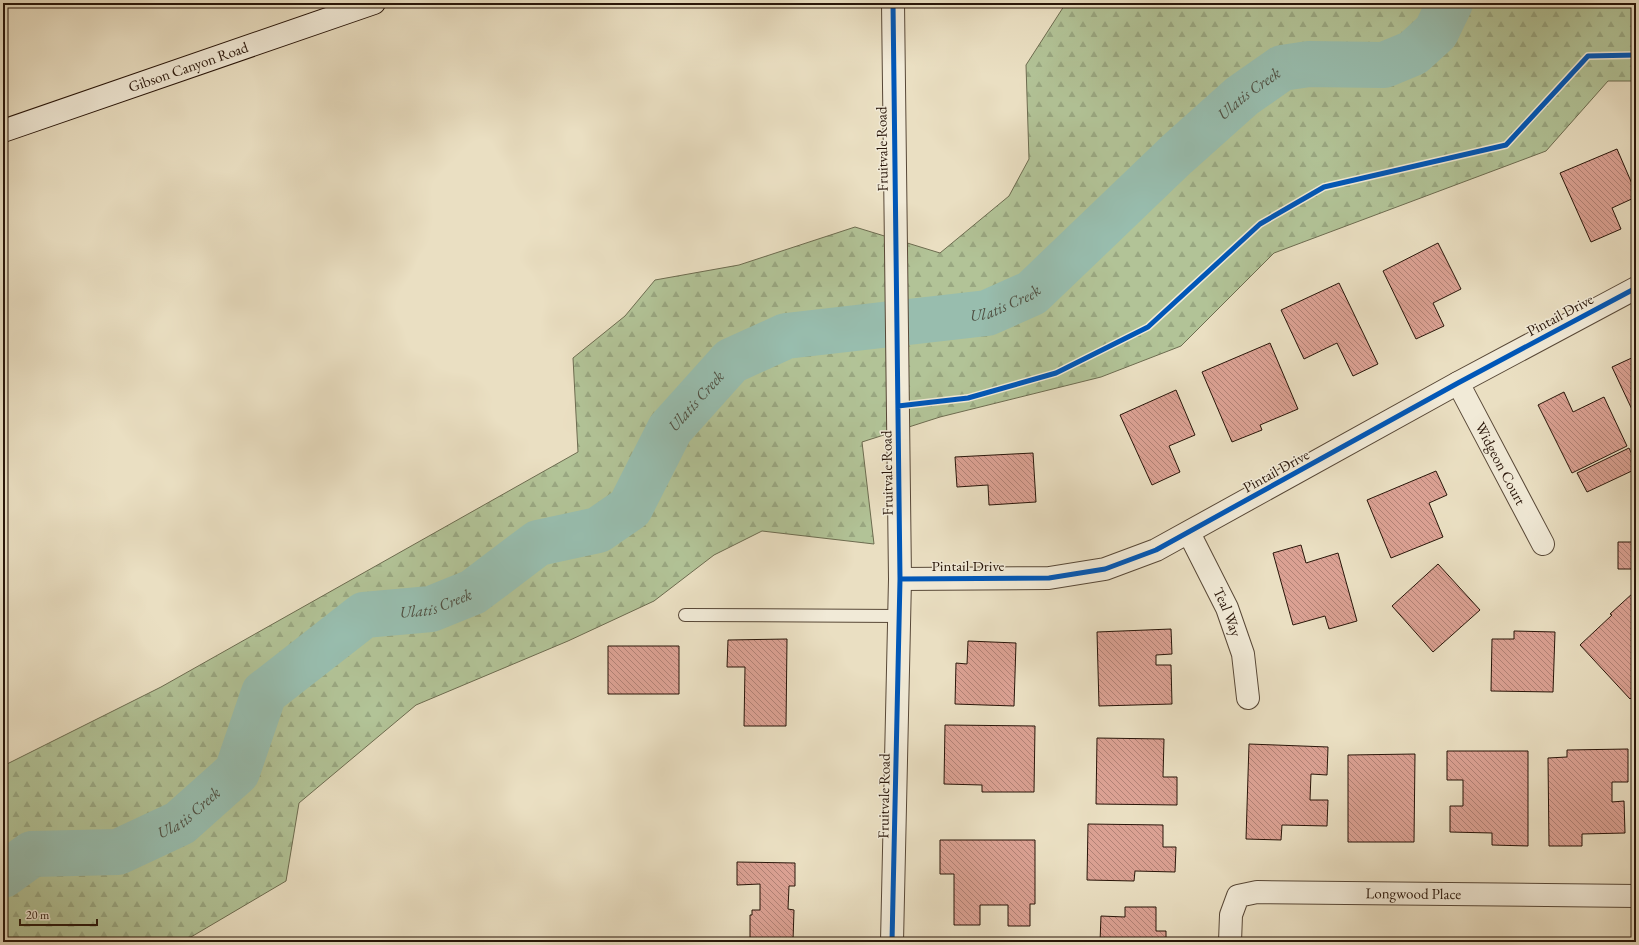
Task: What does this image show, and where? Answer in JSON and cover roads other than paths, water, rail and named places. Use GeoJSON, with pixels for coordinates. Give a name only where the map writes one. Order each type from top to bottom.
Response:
{"type":"FeatureCollection","features":[{"type":"Feature","properties":{"kind":"street","name":"Gibson Canyon Road"},"geometry":{"type":"LineString","coordinates":[[3,130],[374,3]]}},
{"type":"Feature","properties":{"kind":"street","name":"Fruitvale Road"},"geometry":{"type":"LineString","coordinates":[[892,3],[900,579],[892,942]]}},
{"type":"Feature","properties":{"kind":"street","name":"Pintail Drive"},"geometry":{"type":"LineString","coordinates":[[900,579],[1056,577],[1104,569],[1156,550],[1458,383],[1636,288]]}},
{"type":"Feature","properties":{"kind":"street","name":"Widgeon Court"},"geometry":{"type":"LineString","coordinates":[[1458,383],[1543,544]]}},
{"type":"Feature","properties":{"kind":"street","name":"Teal Way"},"geometry":{"type":"LineString","coordinates":[[1189,532],[1227,608],[1243,654],[1248,698]]}},
{"type":"Feature","properties":{"kind":"street","name":"Longwood Place"},"geometry":{"type":"LineString","coordinates":[[1230,942],[1230,915],[1238,896],[1257,892],[1636,896]]}},
{"type":"Feature","properties":{"kind":"lane"},"geometry":{"type":"LineString","coordinates":[[685,614],[900,616]]}},
{"type":"Feature","properties":{"kind":"waterway","name":"Ulatis Creek"},"geometry":{"type":"LineString","coordinates":[[3,875],[32,854],[118,852],[180,823],[237,772],[264,693],[364,615],[431,609],[473,592],[538,543],[598,530],[630,508],[670,429],[731,361],[786,336],[987,313],[1032,293],[1176,155],[1242,96],[1282,68],[1309,64],[1384,65],[1413,53],[1436,32],[1450,3]]}}]}
